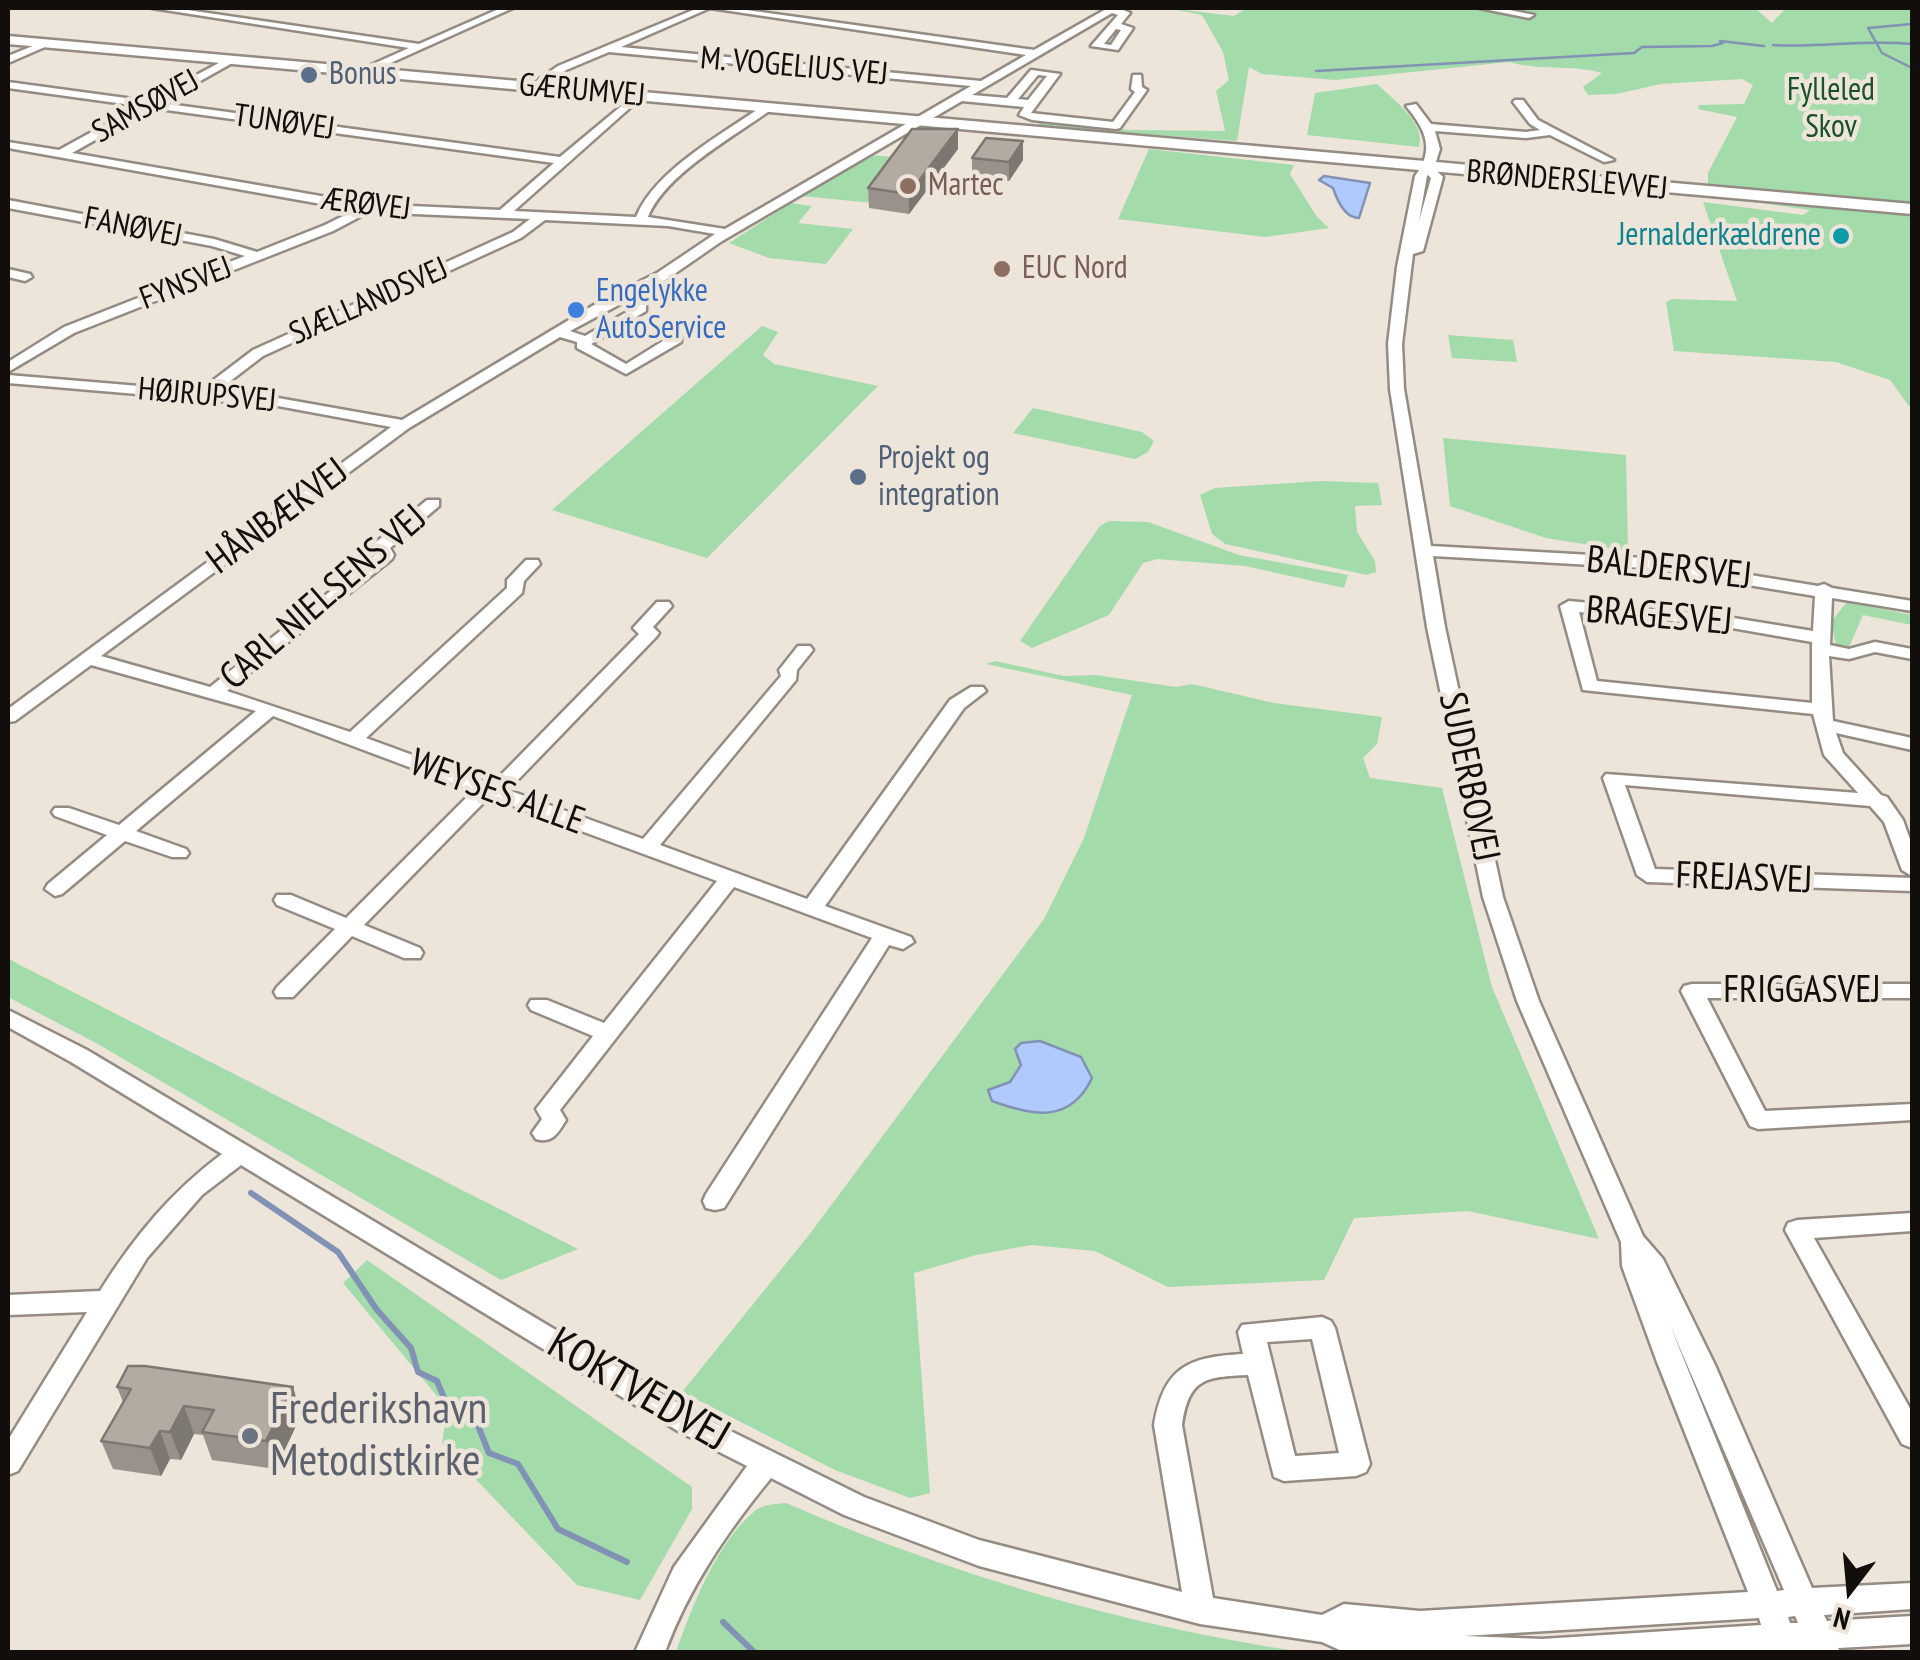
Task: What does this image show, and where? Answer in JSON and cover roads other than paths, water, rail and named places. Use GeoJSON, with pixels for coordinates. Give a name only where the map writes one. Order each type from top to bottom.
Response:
{"type":"FeatureCollection","features":[{"type":"Feature","properties":{"kind":"main road","name":"GÆRUMVEJ"},"geometry":{"type":"LineString","coordinates":[[8,40],[1428,166]]}},
{"type":"Feature","properties":{"kind":"main road","name":"BRØNDERSLEVVEJ"},"geometry":{"type":"LineString","coordinates":[[1428,166],[1912,209]]}},
{"type":"Feature","properties":{"kind":"street"},"geometry":{"type":"LineString","coordinates":[[157,8],[417,46]]}},
{"type":"Feature","properties":{"kind":"street"},"geometry":{"type":"LineString","coordinates":[[366,72],[508,8]]}},
{"type":"Feature","properties":{"kind":"street"},"geometry":{"type":"LineString","coordinates":[[534,86],[549,75],[704,8]]}},
{"type":"Feature","properties":{"kind":"street"},"geometry":{"type":"LineString","coordinates":[[715,8],[1034,53]]}},
{"type":"Feature","properties":{"kind":"street"},"geometry":{"type":"LineString","coordinates":[[1484,8],[1529,14]]}},
{"type":"Feature","properties":{"kind":"street"},"geometry":{"type":"LineString","coordinates":[[1112,9],[1124,13],[1113,26]]}},
{"type":"Feature","properties":{"kind":"street","name":"HÅNBÆKVEJ"},"geometry":{"type":"LineString","coordinates":[[8,717],[404,425],[1112,9]]}},
{"type":"Feature","properties":{"kind":"street"},"geometry":{"type":"LineString","coordinates":[[20,54],[33,42]]}},
{"type":"Feature","properties":{"kind":"street"},"geometry":{"type":"LineString","coordinates":[[8,60],[49,43]]}},
{"type":"Feature","properties":{"kind":"street","name":"M. VOGELIUS VEJ"},"geometry":{"type":"LineString","coordinates":[[608,49],[980,84]]}},
{"type":"Feature","properties":{"kind":"street","name":"SAMSØVEJ"},"geometry":{"type":"LineString","coordinates":[[61,154],[230,60]]}},
{"type":"Feature","properties":{"kind":"street"},"geometry":{"type":"LineString","coordinates":[[1010,102],[1035,72],[1055,74],[1026,114],[1116,126],[1142,90],[1136,89],[1137,78]]}},
{"type":"Feature","properties":{"kind":"street","name":"TUNØVEJ"},"geometry":{"type":"LineString","coordinates":[[8,85],[561,162]]}},
{"type":"Feature","properties":{"kind":"street"},"geometry":{"type":"LineString","coordinates":[[502,216],[637,96]]}},
{"type":"Feature","properties":{"kind":"street"},"geometry":{"type":"LineString","coordinates":[[958,97],[1030,104]]}},
{"type":"Feature","properties":{"kind":"street"},"geometry":{"type":"LineString","coordinates":[[1518,102],[1548,132],[1608,160]]}},
{"type":"Feature","properties":{"kind":"street"},"geometry":{"type":"LineString","coordinates":[[1412,106],[1432,128],[1526,135],[1548,132]]}},
{"type":"Feature","properties":{"kind":"street"},"geometry":{"type":"LineString","coordinates":[[641,220],[648,199],[665,183],[768,107]]}},
{"type":"Feature","properties":{"kind":"street"},"geometry":{"type":"LineString","coordinates":[[1428,166],[1432,128]]}},
{"type":"Feature","properties":{"kind":"street","name":"ÆRØVEJ"},"geometry":{"type":"LineString","coordinates":[[8,144],[368,208],[641,220],[722,236]]}},
{"type":"Feature","properties":{"kind":"street","name":"SUDERBOVEJ"},"geometry":{"type":"LineString","coordinates":[[1428,166],[1437,177],[1402,290],[1395,344],[1396,389],[1423,550],[1493,896],[1528,1002],[1632,1241],[1635,1266],[1670,1362],[1784,1645]]}},
{"type":"Feature","properties":{"kind":"street","name":"FANØVEJ"},"geometry":{"type":"LineString","coordinates":[[8,204],[214,243],[258,256]]}},
{"type":"Feature","properties":{"kind":"street","name":"FYNSVEJ"},"geometry":{"type":"LineString","coordinates":[[8,368],[69,330],[330,228],[368,208]]}},
{"type":"Feature","properties":{"kind":"street","name":"SJÆLLANDSVEJ"},"geometry":{"type":"LineString","coordinates":[[202,395],[258,353],[517,236],[541,217]]}},
{"type":"Feature","properties":{"kind":"street"},"geometry":{"type":"LineString","coordinates":[[8,273],[25,277]]}},
{"type":"Feature","properties":{"kind":"street"},"geometry":{"type":"LineString","coordinates":[[641,308],[582,345],[626,370],[676,339]]}},
{"type":"Feature","properties":{"kind":"street"},"geometry":{"type":"LineString","coordinates":[[558,332],[588,341]]}},
{"type":"Feature","properties":{"kind":"street","name":"HØJRUPSVEJ"},"geometry":{"type":"LineString","coordinates":[[8,379],[308,406],[404,425]]}},
{"type":"Feature","properties":{"kind":"street","name":"CARL NIELSENS VEJ"},"geometry":{"type":"LineString","coordinates":[[215,692],[386,554],[380,548],[433,503]]}},
{"type":"Feature","properties":{"kind":"street","name":"BALDERSVEJ"},"geometry":{"type":"LineString","coordinates":[[1423,550],[1645,563],[1912,606]]}},
{"type":"Feature","properties":{"kind":"street"},"geometry":{"type":"LineString","coordinates":[[352,740],[516,589],[515,580],[532,564]]}},
{"type":"Feature","properties":{"kind":"street"},"geometry":{"type":"LineString","coordinates":[[1824,589],[1824,718],[1834,755],[1893,820],[1912,870]]}},
{"type":"Feature","properties":{"kind":"street"},"geometry":{"type":"LineString","coordinates":[[286,993],[650,633],[642,628],[663,606]]}},
{"type":"Feature","properties":{"kind":"street","name":"BRAGESVEJ"},"geometry":{"type":"LineString","coordinates":[[1823,643],[1681,616],[1569,606],[1588,686],[1705,695],[1824,718]]}},
{"type":"Feature","properties":{"kind":"street"},"geometry":{"type":"LineString","coordinates":[[1823,643],[1849,654],[1875,647],[1912,654]]}},
{"type":"Feature","properties":{"kind":"street"},"geometry":{"type":"LineString","coordinates":[[647,848],[790,676],[788,670],[804,650]]}},
{"type":"Feature","properties":{"kind":"street","name":"WEYSES ALLE"},"geometry":{"type":"LineString","coordinates":[[87,658],[270,709],[894,938],[716,1201]]}},
{"type":"Feature","properties":{"kind":"street"},"geometry":{"type":"LineString","coordinates":[[812,908],[957,704],[977,691]]}},
{"type":"Feature","properties":{"kind":"street"},"geometry":{"type":"LineString","coordinates":[[54,889],[270,709]]}},
{"type":"Feature","properties":{"kind":"street"},"geometry":{"type":"LineString","coordinates":[[1824,718],[1912,744]]}},
{"type":"Feature","properties":{"kind":"street","name":"FREJASVEJ"},"geometry":{"type":"LineString","coordinates":[[1880,802],[1613,778],[1647,875],[1912,885]]}},
{"type":"Feature","properties":{"kind":"street"},"geometry":{"type":"LineString","coordinates":[[62,812],[179,853]]}},
{"type":"Feature","properties":{"kind":"street"},"geometry":{"type":"LineString","coordinates":[[544,1133],[554,1120],[548,1109],[730,878]]}},
{"type":"Feature","properties":{"kind":"street"},"geometry":{"type":"LineString","coordinates":[[284,900],[412,953]]}},
{"type":"Feature","properties":{"kind":"street","name":"FRIGGASVEJ"},"geometry":{"type":"LineString","coordinates":[[1912,991],[1692,991],[1758,1120],[1912,1112]]}},
{"type":"Feature","properties":{"kind":"street"},"geometry":{"type":"LineString","coordinates":[[539,1005],[608,1033]]}},
{"type":"Feature","properties":{"kind":"street","name":"KOKTVEDVEJ"},"geometry":{"type":"LineString","coordinates":[[8,1018],[79,1056],[638,1393],[765,1464],[854,1506],[979,1554],[1200,1610],[1325,1629],[1348,1640],[1423,1648],[1538,1652]]}},
{"type":"Feature","properties":{"kind":"street"},"geometry":{"type":"LineString","coordinates":[[8,1463],[105,1301],[164,1218],[240,1153]]}},
{"type":"Feature","properties":{"kind":"street"},"geometry":{"type":"LineString","coordinates":[[1912,1222],[1797,1230],[1912,1436]]}},
{"type":"Feature","properties":{"kind":"street","name":"SUDERBOVEJ"},"geometry":{"type":"LineString","coordinates":[[1632,1241],[1654,1266],[1702,1364],[1822,1644]]}},
{"type":"Feature","properties":{"kind":"street"},"geometry":{"type":"LineString","coordinates":[[8,1305],[105,1301]]}},
{"type":"Feature","properties":{"kind":"street"},"geometry":{"type":"LineString","coordinates":[[1322,1328],[1356,1464],[1284,1468],[1258,1364],[1251,1332],[1322,1328]]}},
{"type":"Feature","properties":{"kind":"street"},"geometry":{"type":"LineString","coordinates":[[1200,1610],[1168,1424],[1170,1400],[1182,1378],[1207,1367],[1258,1364]]}},
{"type":"Feature","properties":{"kind":"street"},"geometry":{"type":"LineString","coordinates":[[650,1652],[686,1569],[765,1464]]}},
{"type":"Feature","properties":{"kind":"street","name":"KOKTVEDVEJ"},"geometry":{"type":"LineString","coordinates":[[1325,1629],[1344,1618],[1420,1624],[1912,1596]]}},
{"type":"Feature","properties":{"kind":"street"},"geometry":{"type":"LineString","coordinates":[[1546,1652],[1822,1644],[1912,1630]]}},
{"type":"Feature","properties":{"kind":"water"},"geometry":{"type":"Polygon","coordinates":[[[1324,176],[1370,183],[1359,218],[1346,212],[1333,188],[1319,180],[1324,176]]]}},
{"type":"Feature","properties":{"kind":"water"},"geometry":{"type":"Polygon","coordinates":[[[1040,1041],[1081,1057],[1092,1078],[1083,1093],[1073,1103],[1049,1112],[1022,1110],[992,1101],[988,1090],[1010,1082],[1021,1065],[1015,1049],[1021,1043],[1040,1041]]]}},
{"type":"Feature","properties":{"kind":"waterway"},"geometry":{"type":"LineString","coordinates":[[1876,42],[1868,28],[1912,24]]}},
{"type":"Feature","properties":{"kind":"waterway"},"geometry":{"type":"LineString","coordinates":[[1316,71],[1634,53],[1642,47],[1712,46],[1723,43],[1720,41],[1764,46]]}},
{"type":"Feature","properties":{"kind":"waterway"},"geometry":{"type":"LineString","coordinates":[[1773,45],[1876,42]]}},
{"type":"Feature","properties":{"kind":"waterway"},"geometry":{"type":"LineString","coordinates":[[1876,42],[1882,53],[1912,68]]}},
{"type":"Feature","properties":{"kind":"waterway"},"geometry":{"type":"LineString","coordinates":[[1876,42],[1912,44]]}},
{"type":"Feature","properties":{"kind":"waterway"},"geometry":{"type":"LineString","coordinates":[[251,1193],[338,1252],[377,1310],[411,1348],[418,1372],[437,1381],[445,1400],[474,1416],[489,1453],[518,1464],[558,1529],[627,1562]]}},
{"type":"Feature","properties":{"kind":"waterway"},"geometry":{"type":"LineString","coordinates":[[723,1622],[754,1652]]}},
{"type":"Feature","properties":{"kind":"place","name":"Bonus"},"geometry":{"type":"Point","coordinates":[309,75]}},
{"type":"Feature","properties":{"kind":"place","name":"Martec"},"geometry":{"type":"Point","coordinates":[908,186]}},
{"type":"Feature","properties":{"kind":"place","name":"Jernalderkældrene"},"geometry":{"type":"Point","coordinates":[1841,236]}},
{"type":"Feature","properties":{"kind":"place","name":"EUC Nord"},"geometry":{"type":"Point","coordinates":[1002,269]}},
{"type":"Feature","properties":{"kind":"place","name":"Engelykke AutoService"},"geometry":{"type":"Point","coordinates":[576,310]}},
{"type":"Feature","properties":{"kind":"place","name":"Projekt og integration"},"geometry":{"type":"Point","coordinates":[858,477]}},
{"type":"Feature","properties":{"kind":"place","name":"Frederikshavn Metodistkirke"},"geometry":{"type":"Point","coordinates":[250,1436]}},
{"type":"Feature","properties":{"kind":"park label","name":"Fylleled Skov"},"geometry":{"type":"Point","coordinates":[1831,110]}}]}
